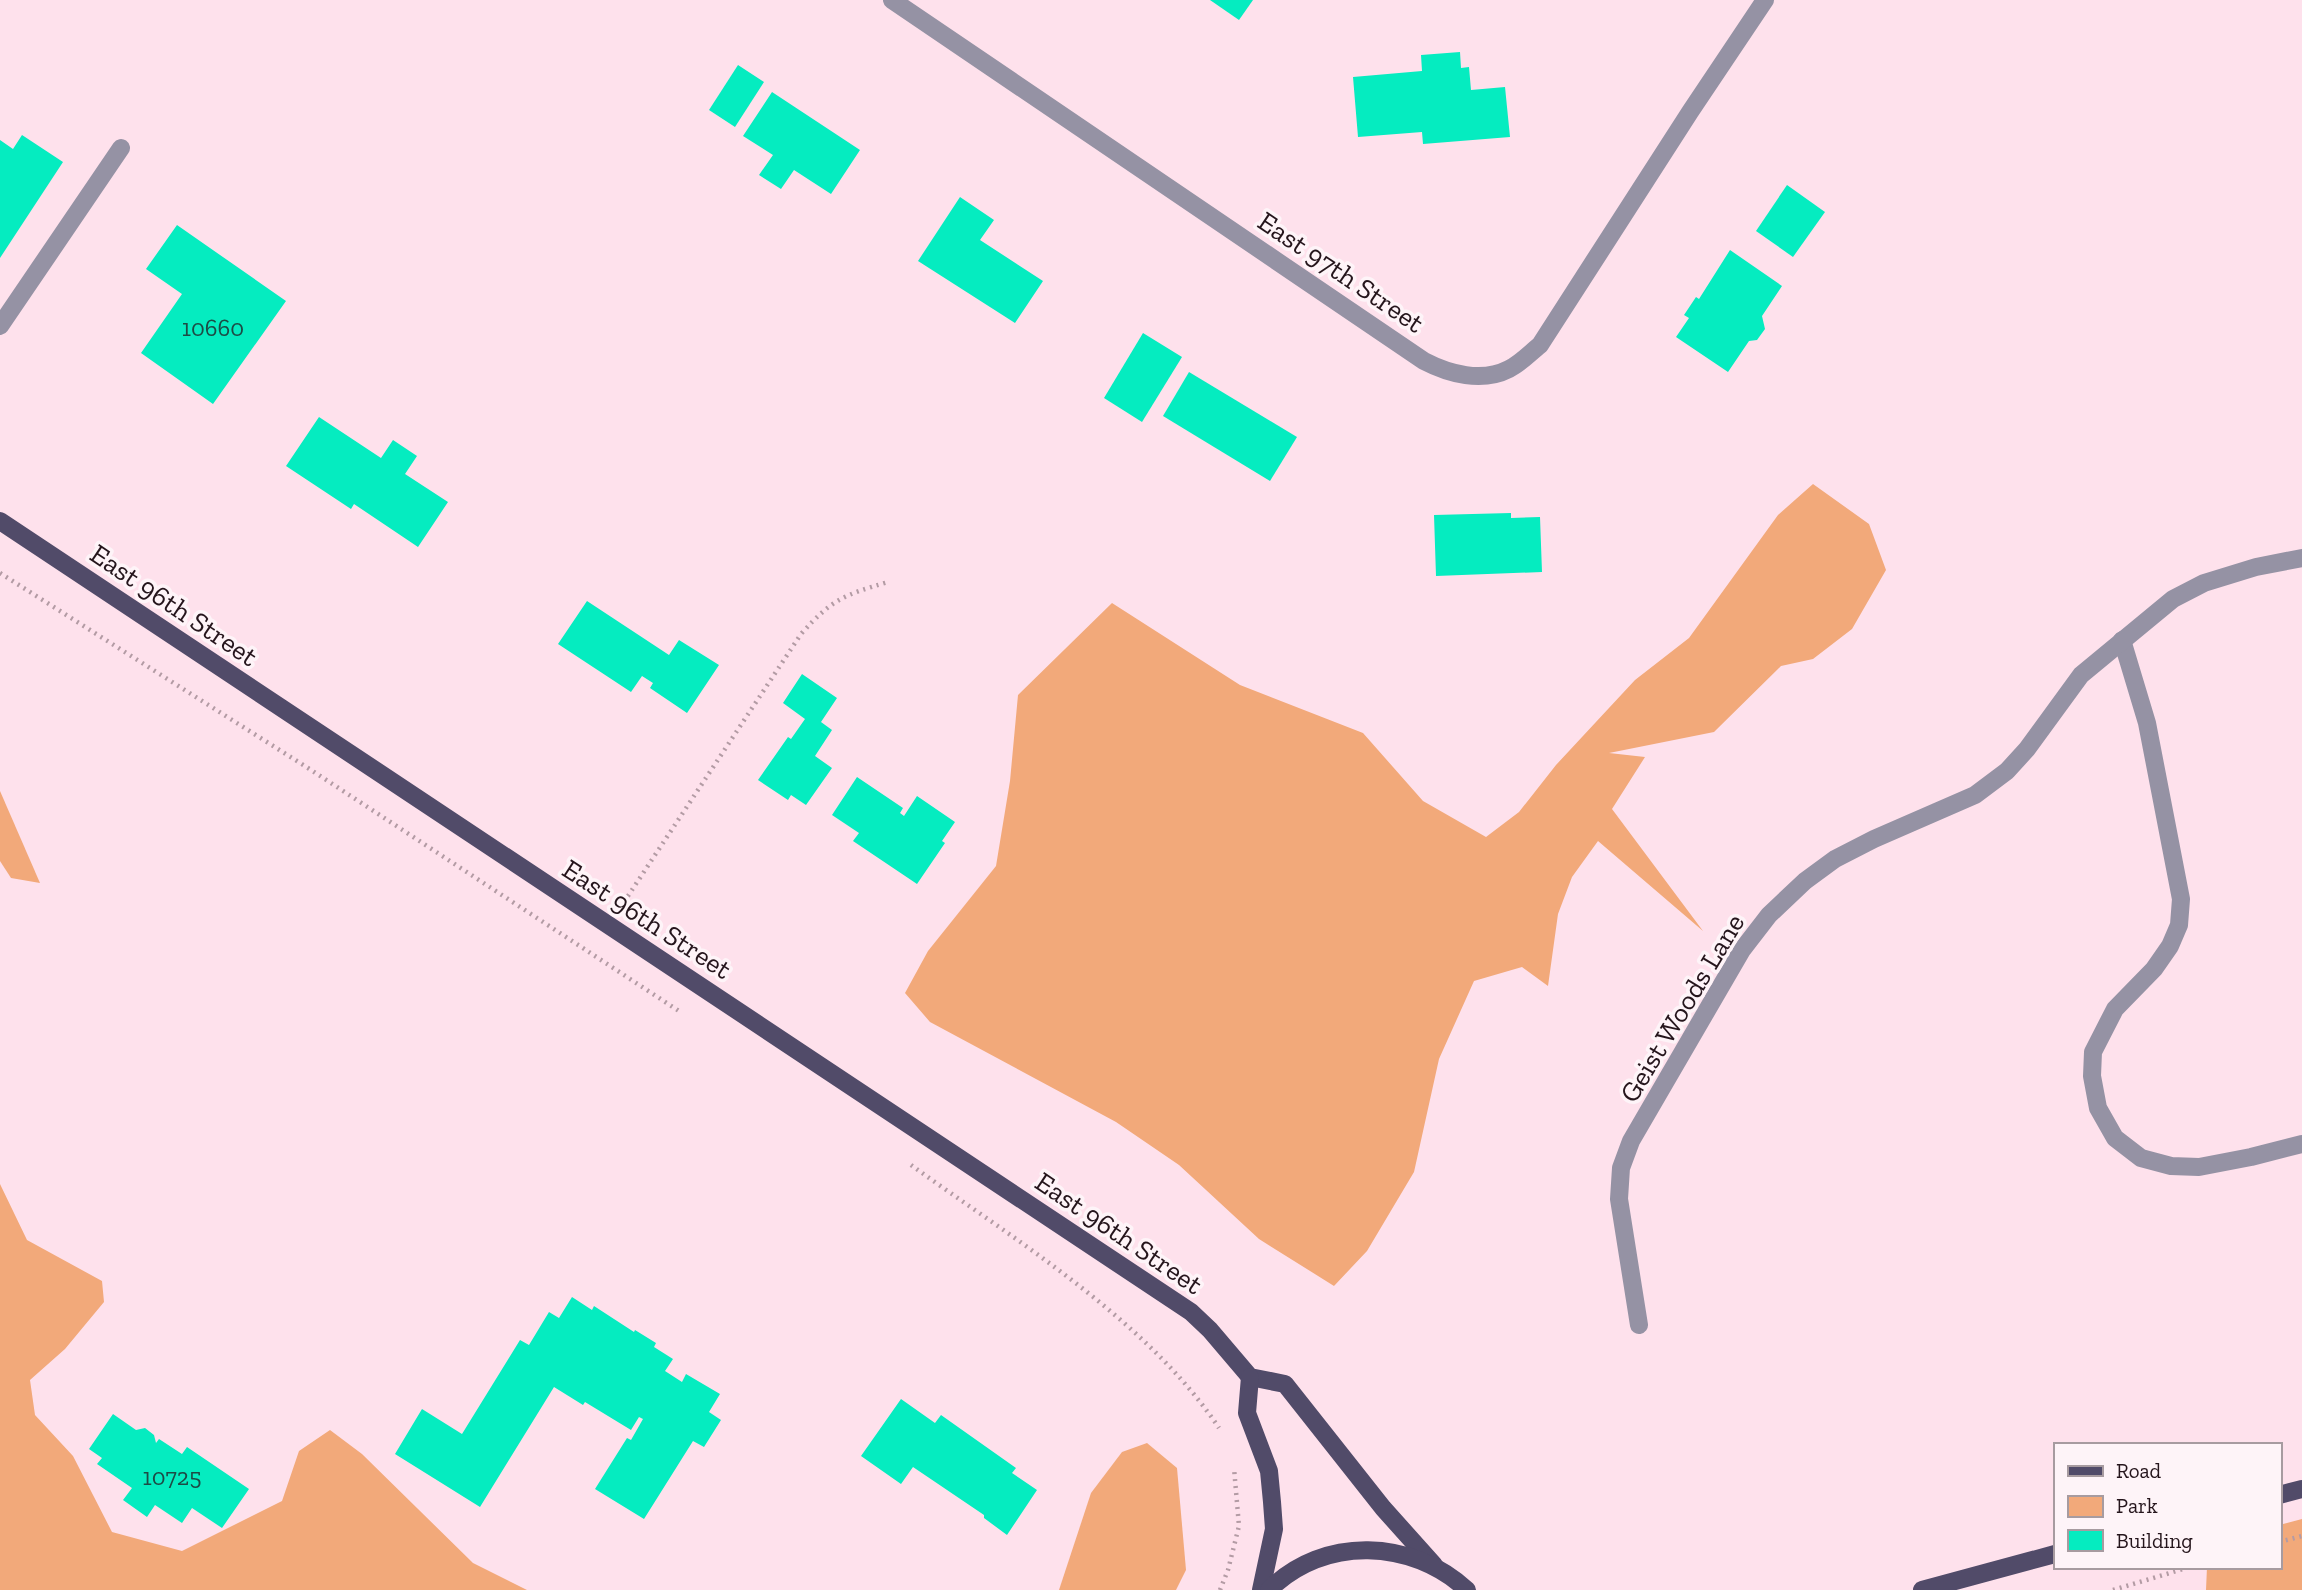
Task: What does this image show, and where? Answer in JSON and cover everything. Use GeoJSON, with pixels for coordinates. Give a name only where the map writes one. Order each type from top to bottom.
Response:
{"type":"FeatureCollection","features":[{"type":"Feature","properties":{"kind":"main road","name":"East 96th Street"},"geometry":{"type":"LineString","coordinates":[[0,521],[1191,1312],[1250,1377]]}},
{"type":"Feature","properties":{"kind":"main road"},"geometry":{"type":"LineString","coordinates":[[1261,1590],[1274,1529],[1269,1471],[1247,1413],[1250,1377],[1285,1384],[1390,1516],[1434,1565],[1467,1590]]}},
{"type":"Feature","properties":{"kind":"main road"},"geometry":{"type":"LineString","coordinates":[[2281,1494],[2302,1489]]}},
{"type":"Feature","properties":{"kind":"main road"},"geometry":{"type":"LineString","coordinates":[[1269,1590],[1302,1566],[1327,1555],[1354,1549],[1409,1555],[1434,1565]]}},
{"type":"Feature","properties":{"kind":"main road"},"geometry":{"type":"LineString","coordinates":[[1922,1590],[2054,1554]]}},
{"type":"Feature","properties":{"kind":"street","name":"East 97th Street"},"geometry":{"type":"LineString","coordinates":[[892,0],[1424,361],[1446,372],[1465,375],[1508,370],[1540,345],[1765,0]]}},
{"type":"Feature","properties":{"kind":"street"},"geometry":{"type":"LineString","coordinates":[[0,326],[121,148]]}},
{"type":"Feature","properties":{"kind":"street","name":"Geist Woods Lane"},"geometry":{"type":"LineString","coordinates":[[1639,1325],[1619,1199],[1621,1168],[1631,1141],[1742,950],[1769,915],[1796,889],[1835,859],[1975,795],[2007,771],[2027,749],[2081,675],[2173,599],[2204,583],[2256,567],[2302,558]]}},
{"type":"Feature","properties":{"kind":"street"},"geometry":{"type":"LineString","coordinates":[[2122,640],[2147,723],[2181,899],[2179,925],[2170,946],[2154,969],[2115,1009],[2094,1052],[2092,1076],[2098,1108],[2115,1138],[2141,1158],[2171,1167],[2199,1167],[2302,1144]]}},
{"type":"Feature","properties":{"kind":"path"},"geometry":{"type":"LineString","coordinates":[[0,573],[308,768],[688,1017]]}},
{"type":"Feature","properties":{"kind":"path"},"geometry":{"type":"LineString","coordinates":[[609,926],[801,634],[820,612],[846,594],[888,582]]}},
{"type":"Feature","properties":{"kind":"path"},"geometry":{"type":"LineString","coordinates":[[906,1161],[1079,1285],[1138,1336],[1195,1394],[1223,1436]]}},
{"type":"Feature","properties":{"kind":"path"},"geometry":{"type":"LineString","coordinates":[[1220,1590],[1239,1526],[1234,1465]]}},
{"type":"Feature","properties":{"kind":"path"},"geometry":{"type":"LineString","coordinates":[[2281,1541],[2302,1536]]}},
{"type":"Feature","properties":{"kind":"path"},"geometry":{"type":"LineString","coordinates":[[2113,1590],[2183,1569]]}},
{"type":"Feature","properties":{"kind":"green space"},"geometry":{"type":"Polygon","coordinates":[[[1813,484],[1869,524],[1886,570],[1852,629],[1813,659],[1781,666],[1714,732],[1609,753],[1645,757],[1612,809],[1703,931],[1598,841],[1572,877],[1558,914],[1548,986],[1522,967],[1474,981],[1439,1059],[1414,1172],[1367,1251],[1334,1286],[1259,1239],[1179,1165],[1116,1122],[930,1022],[905,993],[928,951],[996,866],[1010,781],[1018,695],[1112,603],[1240,685],[1363,733],[1423,801],[1486,837],[1519,812],[1556,765],[1635,680],[1689,638],[1778,515],[1813,484]]]}},
{"type":"Feature","properties":{"kind":"green space"},"geometry":{"type":"Polygon","coordinates":[[[0,791],[40,883],[11,878],[0,861],[0,791]]]}},
{"type":"Feature","properties":{"kind":"green space"},"geometry":{"type":"Polygon","coordinates":[[[0,1184],[27,1240],[102,1281],[104,1302],[65,1349],[30,1380],[35,1415],[73,1456],[112,1532],[182,1551],[282,1501],[299,1451],[330,1430],[362,1454],[473,1563],[527,1590],[0,1590],[0,1184]]]}},
{"type":"Feature","properties":{"kind":"green space"},"geometry":{"type":"Polygon","coordinates":[[[1147,1443],[1177,1468],[1186,1570],[1176,1590],[1059,1590],[1091,1493],[1122,1452],[1147,1443]]]}},
{"type":"Feature","properties":{"kind":"green space"},"geometry":{"type":"Polygon","coordinates":[[[2302,1519],[2302,1590],[2206,1590],[2207,1569],[2281,1569],[2281,1524],[2302,1519]]]}},
{"type":"Feature","properties":{"kind":"building"},"geometry":{"type":"Polygon","coordinates":[[[1210,0],[1253,0],[1239,20],[1210,0]]]}},
{"type":"Feature","properties":{"kind":"building"},"geometry":{"type":"Polygon","coordinates":[[[1460,52],[1461,68],[1469,67],[1471,90],[1505,87],[1510,137],[1423,144],[1422,132],[1358,137],[1353,77],[1422,71],[1421,55],[1460,52]]]}},
{"type":"Feature","properties":{"kind":"building"},"geometry":{"type":"Polygon","coordinates":[[[738,65],[764,82],[735,127],[709,110],[738,65]]]}},
{"type":"Feature","properties":{"kind":"building"},"geometry":{"type":"Polygon","coordinates":[[[772,92],[860,150],[831,194],[794,170],[781,189],[759,175],[773,155],[743,136],[772,92]]]}},
{"type":"Feature","properties":{"kind":"building"},"geometry":{"type":"Polygon","coordinates":[[[22,135],[63,162],[0,258],[0,140],[13,149],[22,135]]]}},
{"type":"Feature","properties":{"kind":"building"},"geometry":{"type":"Polygon","coordinates":[[[1787,185],[1825,212],[1793,257],[1756,231],[1787,185]]]}},
{"type":"Feature","properties":{"kind":"building"},"geometry":{"type":"Polygon","coordinates":[[[960,197],[994,220],[980,240],[1043,281],[1015,323],[918,261],[960,197]]]}},
{"type":"Feature","properties":{"kind":"building"},"geometry":{"type":"Polygon","coordinates":[[[177,225],[286,301],[213,404],[141,353],[182,294],[146,269],[177,225]]]}},
{"type":"Feature","properties":{"kind":"building"},"geometry":{"type":"Polygon","coordinates":[[[1730,250],[1782,286],[1762,316],[1765,329],[1757,340],[1749,341],[1728,372],[1676,337],[1689,318],[1684,315],[1696,297],[1699,299],[1730,250]]]}},
{"type":"Feature","properties":{"kind":"building"},"geometry":{"type":"Polygon","coordinates":[[[1143,333],[1182,357],[1142,422],[1104,398],[1143,333]]]}},
{"type":"Feature","properties":{"kind":"building"},"geometry":{"type":"Polygon","coordinates":[[[1189,372],[1297,437],[1270,481],[1163,416],[1189,372]]]}},
{"type":"Feature","properties":{"kind":"building"},"geometry":{"type":"Polygon","coordinates":[[[319,417],[381,458],[393,440],[417,456],[405,474],[448,502],[418,547],[354,504],[351,509],[286,466],[319,417]]]}},
{"type":"Feature","properties":{"kind":"building"},"geometry":{"type":"Polygon","coordinates":[[[1511,513],[1511,518],[1540,517],[1542,572],[1436,576],[1434,515],[1511,513]]]}},
{"type":"Feature","properties":{"kind":"building"},"geometry":{"type":"Polygon","coordinates":[[[587,601],[669,655],[679,640],[719,665],[687,713],[650,688],[653,683],[642,676],[631,692],[558,644],[587,601]]]}},
{"type":"Feature","properties":{"kind":"building"},"geometry":{"type":"Polygon","coordinates":[[[802,674],[837,698],[821,722],[832,730],[815,756],[832,768],[806,805],[791,795],[788,800],[758,780],[788,737],[791,739],[805,719],[783,703],[802,674]]]}},
{"type":"Feature","properties":{"kind":"building"},"geometry":{"type":"Polygon","coordinates":[[[857,777],[903,808],[900,813],[904,816],[917,796],[955,822],[942,841],[945,843],[917,884],[853,841],[859,833],[832,815],[857,777]]]}},
{"type":"Feature","properties":{"kind":"building"},"geometry":{"type":"Polygon","coordinates":[[[572,1297],[592,1310],[594,1306],[656,1343],[654,1347],[673,1359],[665,1371],[682,1382],[686,1374],[720,1394],[709,1412],[721,1420],[704,1447],[693,1441],[644,1519],[595,1489],[627,1438],[631,1440],[643,1419],[639,1417],[631,1430],[554,1387],[480,1507],[395,1454],[422,1409],[462,1434],[520,1340],[529,1345],[549,1312],[559,1318],[572,1297]]]}},
{"type":"Feature","properties":{"kind":"building"},"geometry":{"type":"Polygon","coordinates":[[[901,1399],[935,1423],[941,1415],[1016,1468],[1012,1473],[1037,1490],[1007,1535],[984,1518],[984,1515],[913,1467],[901,1484],[861,1456],[901,1399]]]}},
{"type":"Feature","properties":{"kind":"building"},"geometry":{"type":"Polygon","coordinates":[[[113,1414],[136,1430],[145,1428],[154,1435],[156,1443],[159,1439],[182,1454],[187,1447],[249,1489],[222,1528],[192,1508],[182,1523],[155,1505],[147,1517],[123,1500],[132,1488],[97,1464],[102,1458],[89,1449],[113,1414]]]}}]}
